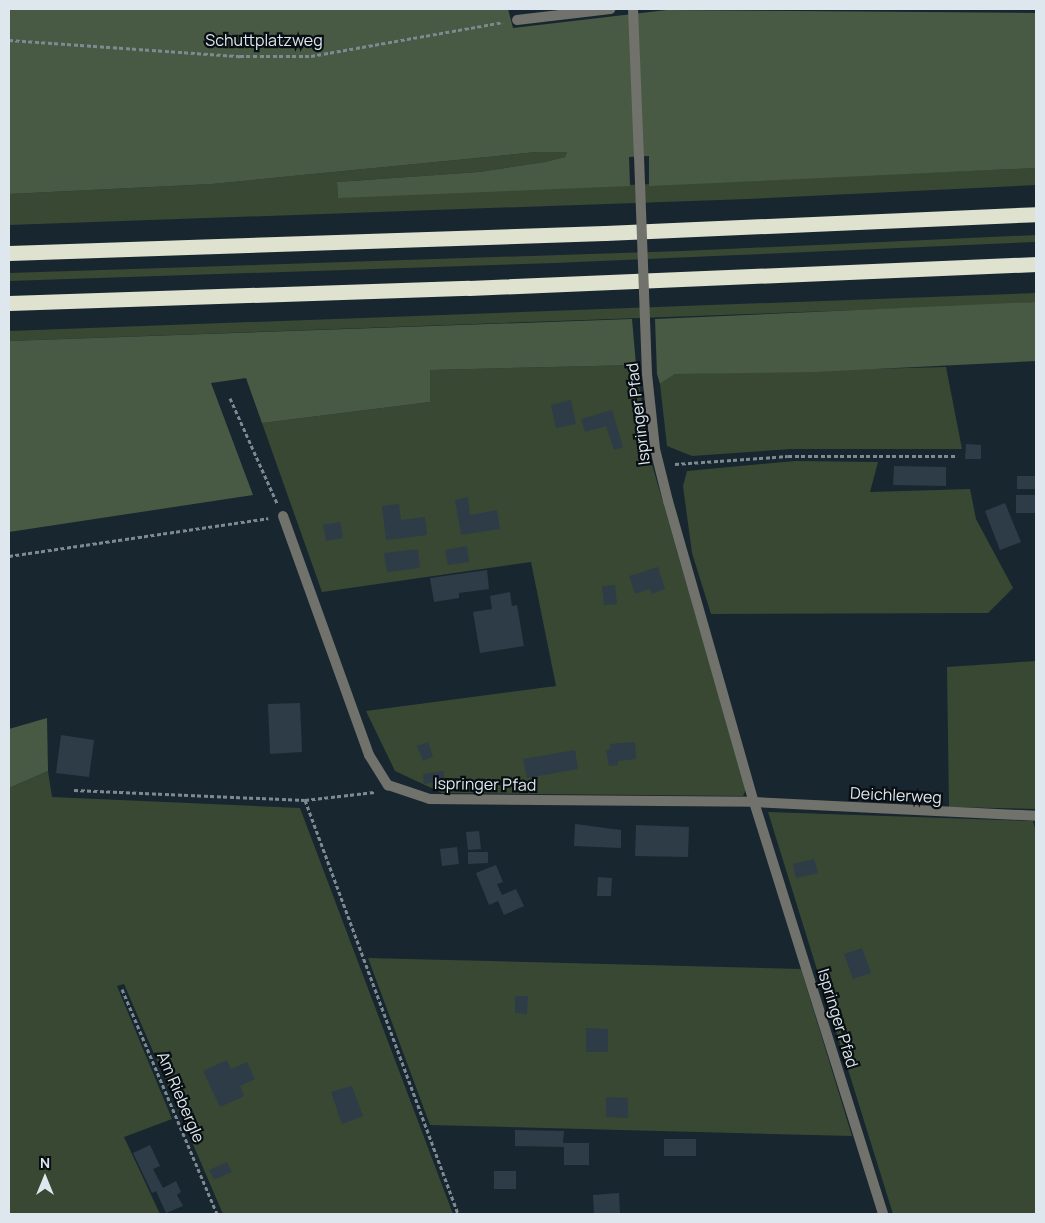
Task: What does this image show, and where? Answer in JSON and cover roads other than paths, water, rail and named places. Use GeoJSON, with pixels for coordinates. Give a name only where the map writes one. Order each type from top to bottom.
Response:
{"type":"FeatureCollection","features":[{"type":"Feature","properties":{"kind":"highway"},"geometry":{"type":"LineString","coordinates":[[9,253],[595,234],[1036,214]]}},
{"type":"Feature","properties":{"kind":"highway"},"geometry":{"type":"LineString","coordinates":[[9,303],[469,288],[1036,264]]}},
{"type":"Feature","properties":{"kind":"lane"},"geometry":{"type":"LineString","coordinates":[[517,20],[610,9]]}},
{"type":"Feature","properties":{"kind":"lane","name":"Ispringer Pfad"},"geometry":{"type":"LineString","coordinates":[[633,9],[647,374],[659,466],[754,802],[883,1214]]}},
{"type":"Feature","properties":{"kind":"lane","name":"Ispringer Pfad"},"geometry":{"type":"LineString","coordinates":[[282,516],[369,755],[388,786],[430,799],[754,802]]}},
{"type":"Feature","properties":{"kind":"lane","name":"Deichlerweg"},"geometry":{"type":"LineString","coordinates":[[754,802],[1036,816]]}}]}
